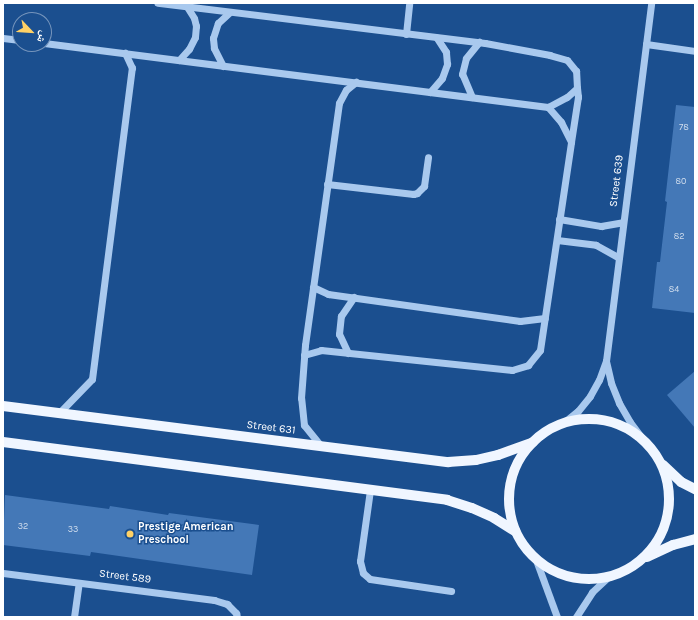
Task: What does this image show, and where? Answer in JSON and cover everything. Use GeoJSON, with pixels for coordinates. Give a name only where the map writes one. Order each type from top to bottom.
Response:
{"type":"FeatureCollection","features":[{"type":"Feature","properties":{"kind":"main road","name":"Street 631"},"geometry":{"type":"LineString","coordinates":[[3,406],[448,462],[483,458],[533,442]]}},
{"type":"Feature","properties":{"kind":"main road"},"geometry":{"type":"LineString","coordinates":[[695,489],[681,482],[662,464],[643,439],[625,427],[605,420],[591,419],[563,423],[533,442],[523,454],[515,468],[510,484],[509,500],[510,516],[515,531],[524,546],[536,560],[546,568],[569,578],[582,580],[607,578],[628,570],[645,558],[673,545],[695,539]]}},
{"type":"Feature","properties":{"kind":"main road"},"geometry":{"type":"LineString","coordinates":[[3,442],[447,500],[477,510],[515,531]]}},
{"type":"Feature","properties":{"kind":"main road"},"geometry":{"type":"LineString","coordinates":[[645,558],[658,542],[666,524],[670,503],[668,483],[662,464]]}},
{"type":"Feature","properties":{"kind":"street"},"geometry":{"type":"LineString","coordinates":[[157,3],[479,42],[550,54],[567,60],[576,71],[578,97],[540,350],[528,365],[512,370],[322,350],[304,355]]}},
{"type":"Feature","properties":{"kind":"street"},"geometry":{"type":"LineString","coordinates":[[406,34],[409,3]]}},
{"type":"Feature","properties":{"kind":"street","name":"Street 639"},"geometry":{"type":"LineString","coordinates":[[563,423],[578,411],[590,396],[599,380],[606,362],[651,3]]}},
{"type":"Feature","properties":{"kind":"street"},"geometry":{"type":"LineString","coordinates":[[179,60],[189,50],[195,37],[196,26],[194,18],[187,7]]}},
{"type":"Feature","properties":{"kind":"street"},"geometry":{"type":"LineString","coordinates":[[223,66],[214,48],[213,38],[218,23],[230,12]]}},
{"type":"Feature","properties":{"kind":"street"},"geometry":{"type":"LineString","coordinates":[[430,92],[442,78],[447,64],[446,52],[437,38]]}},
{"type":"Feature","properties":{"kind":"street"},"geometry":{"type":"LineString","coordinates":[[472,97],[462,74],[466,58],[479,42]]}},
{"type":"Feature","properties":{"kind":"street"},"geometry":{"type":"LineString","coordinates":[[52,44],[548,107],[563,100],[577,88]]}},
{"type":"Feature","properties":{"kind":"street"},"geometry":{"type":"LineString","coordinates":[[646,44],[695,51]]}},
{"type":"Feature","properties":{"kind":"street"},"geometry":{"type":"LineString","coordinates":[[60,413],[92,379],[132,68],[125,53]]}},
{"type":"Feature","properties":{"kind":"street"},"geometry":{"type":"LineString","coordinates":[[321,446],[304,425],[301,398],[304,355],[339,102],[346,90],[356,82]]}},
{"type":"Feature","properties":{"kind":"street"},"geometry":{"type":"LineString","coordinates":[[548,107],[561,122],[571,142]]}},
{"type":"Feature","properties":{"kind":"street"},"geometry":{"type":"LineString","coordinates":[[327,184],[413,194],[417,193],[424,186],[428,156]]}},
{"type":"Feature","properties":{"kind":"street"},"geometry":{"type":"LineString","coordinates":[[560,219],[600,226],[623,222]]}},
{"type":"Feature","properties":{"kind":"street"},"geometry":{"type":"LineString","coordinates":[[556,240],[596,245],[619,258]]}},
{"type":"Feature","properties":{"kind":"street"},"geometry":{"type":"LineString","coordinates":[[313,287],[328,294],[520,321],[544,318]]}},
{"type":"Feature","properties":{"kind":"street"},"geometry":{"type":"LineString","coordinates":[[348,353],[339,334],[341,316],[354,298]]}},
{"type":"Feature","properties":{"kind":"street","name":"Street 639"},"geometry":{"type":"LineString","coordinates":[[606,362],[611,383],[619,403],[630,422],[643,439]]}},
{"type":"Feature","properties":{"kind":"street"},"geometry":{"type":"LineString","coordinates":[[370,490],[360,561],[363,573],[370,579],[450,591]]}},
{"type":"Feature","properties":{"kind":"street"},"geometry":{"type":"LineString","coordinates":[[536,560],[557,617]]}},
{"type":"Feature","properties":{"kind":"street","name":"Street 589"},"geometry":{"type":"LineString","coordinates":[[3,573],[214,600],[227,604],[236,613],[237,617]]}},
{"type":"Feature","properties":{"kind":"street"},"geometry":{"type":"LineString","coordinates":[[576,617],[592,592],[607,578]]}},
{"type":"Feature","properties":{"kind":"street"},"geometry":{"type":"LineString","coordinates":[[74,617],[79,582]]}},
{"type":"Feature","properties":{"kind":"building"},"geometry":{"type":"Polygon","coordinates":[[[676,105],[695,107],[695,313],[652,308],[657,262],[660,262],[667,202],[665,201],[676,105]]]}},
{"type":"Feature","properties":{"kind":"building"},"geometry":{"type":"Polygon","coordinates":[[[695,371],[695,428],[667,395],[695,371]]]}},
{"type":"Feature","properties":{"kind":"building"},"geometry":{"type":"Polygon","coordinates":[[[5,495],[109,509],[110,506],[168,515],[169,513],[259,525],[252,575],[91,552],[90,556],[3,545],[5,495]]]}},
{"type":"Feature","properties":{"kind":"place","name":"Prestige American Preschool"},"geometry":{"type":"Point","coordinates":[130,534]}}]}
